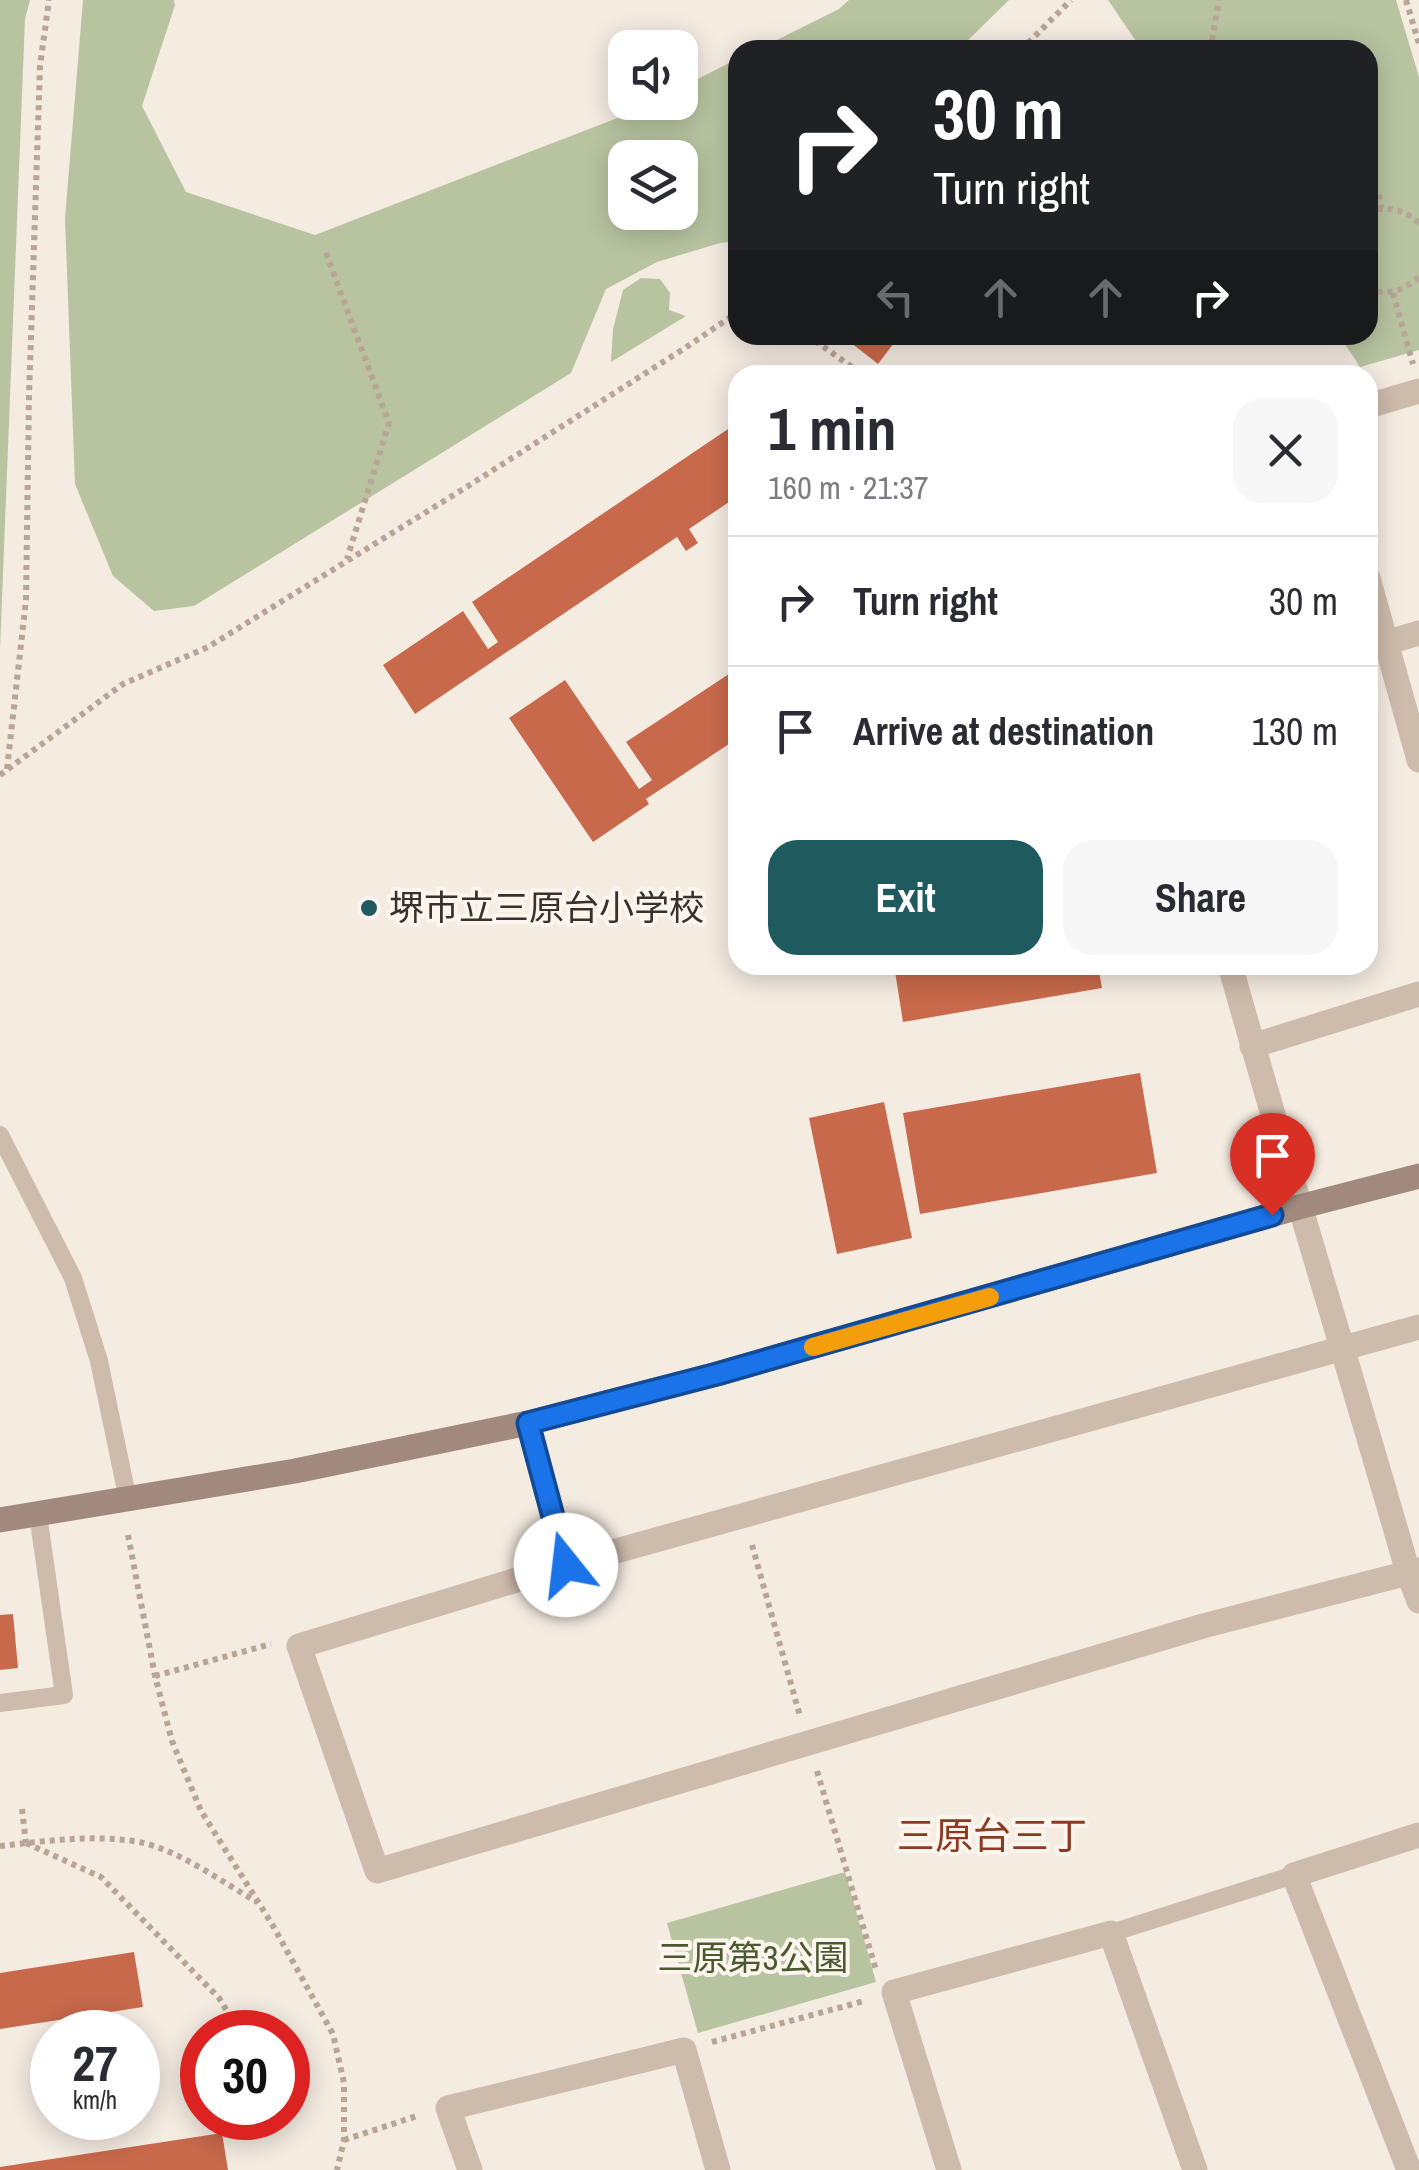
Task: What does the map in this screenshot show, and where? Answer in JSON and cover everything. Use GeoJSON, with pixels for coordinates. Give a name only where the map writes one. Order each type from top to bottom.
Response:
{"type":"FeatureCollection","features":[{"type":"Feature","properties":{"kind":"street"},"geometry":{"type":"LineString","coordinates":[[1378,400],[1416,378]]}},
{"type":"Feature","properties":{"kind":"street"},"geometry":{"type":"LineString","coordinates":[[1378,616],[1419,760]]}},
{"type":"Feature","properties":{"kind":"street"},"geometry":{"type":"LineString","coordinates":[[1385,643],[1419,634]]}},
{"type":"Feature","properties":{"kind":"street"},"geometry":{"type":"LineString","coordinates":[[1233,975],[1299,1207],[1414,1571],[1419,1601]]}},
{"type":"Feature","properties":{"kind":"street"},"geometry":{"type":"LineString","coordinates":[[1252,1046],[1419,994]]}},
{"type":"Feature","properties":{"kind":"street"},"geometry":{"type":"LineString","coordinates":[[0,1520],[295,1471],[528,1423],[717,1374],[1419,1176]]}},
{"type":"Feature","properties":{"kind":"street"},"geometry":{"type":"LineString","coordinates":[[1414,1571],[1203,1626],[376,1871],[299,1646],[566,1565],[1419,1327]]}},
{"type":"Feature","properties":{"kind":"street"},"geometry":{"type":"LineString","coordinates":[[528,1423],[566,1565]]}},
{"type":"Feature","properties":{"kind":"street"},"geometry":{"type":"LineString","coordinates":[[1409,2170],[1294,1875],[1419,1835]]}},
{"type":"Feature","properties":{"kind":"street"},"geometry":{"type":"LineString","coordinates":[[948,2170],[894,1992],[1111,1933],[1196,2170]]}},
{"type":"Feature","properties":{"kind":"street"},"geometry":{"type":"LineString","coordinates":[[470,2170],[448,2108],[684,2050],[718,2170]]}},
{"type":"Feature","properties":{"kind":"lane"},"geometry":{"type":"LineString","coordinates":[[0,1134],[74,1278],[99,1361],[128,1500]]}},
{"type":"Feature","properties":{"kind":"lane"},"geometry":{"type":"LineString","coordinates":[[0,1703],[64,1695],[38,1515]]}},
{"type":"Feature","properties":{"kind":"lane"},"geometry":{"type":"LineString","coordinates":[[1111,1933],[1294,1875]]}},
{"type":"Feature","properties":{"kind":"path"},"geometry":{"type":"LineString","coordinates":[[4,772],[26,600],[40,85],[49,0]]}},
{"type":"Feature","properties":{"kind":"path"},"geometry":{"type":"LineString","coordinates":[[1031,40],[1071,0]]}},
{"type":"Feature","properties":{"kind":"path"},"geometry":{"type":"LineString","coordinates":[[1212,40],[1219,0]]}},
{"type":"Feature","properties":{"kind":"path"},"geometry":{"type":"LineString","coordinates":[[1406,0],[1419,44]]}},
{"type":"Feature","properties":{"kind":"path"},"geometry":{"type":"LineString","coordinates":[[1378,191],[1381,208]]}},
{"type":"Feature","properties":{"kind":"path"},"geometry":{"type":"LineString","coordinates":[[1378,209],[1394,208],[1419,223]]}},
{"type":"Feature","properties":{"kind":"path"},"geometry":{"type":"LineString","coordinates":[[326,253],[389,423],[347,561]]}},
{"type":"Feature","properties":{"kind":"path"},"geometry":{"type":"LineString","coordinates":[[1378,292],[1394,292],[1419,277]]}},
{"type":"Feature","properties":{"kind":"path"},"geometry":{"type":"LineString","coordinates":[[1394,292],[1416,378]]}},
{"type":"Feature","properties":{"kind":"path"},"geometry":{"type":"LineString","coordinates":[[4,772],[123,684],[208,647],[728,319]]}},
{"type":"Feature","properties":{"kind":"path"},"geometry":{"type":"LineString","coordinates":[[821,345],[849,365]]}},
{"type":"Feature","properties":{"kind":"path"},"geometry":{"type":"LineString","coordinates":[[0,725],[13,719]]}},
{"type":"Feature","properties":{"kind":"path"},"geometry":{"type":"LineString","coordinates":[[128,1535],[154,1676],[172,1741],[201,1811],[333,2034],[344,2083],[344,2140],[337,2170]]}},
{"type":"Feature","properties":{"kind":"path"},"geometry":{"type":"LineString","coordinates":[[154,1676],[276,1642],[302,1646]]}},
{"type":"Feature","properties":{"kind":"path"},"geometry":{"type":"LineString","coordinates":[[22,1808],[26,1843]]}},
{"type":"Feature","properties":{"kind":"path"},"geometry":{"type":"LineString","coordinates":[[0,1846],[83,1838],[142,1843],[184,1859],[258,1903]]}},
{"type":"Feature","properties":{"kind":"path"},"geometry":{"type":"LineString","coordinates":[[26,1843],[100,1877],[226,2010]]}},
{"type":"Feature","properties":{"kind":"path"},"geometry":{"type":"LineString","coordinates":[[684,2050],[894,1992]]}},
{"type":"Feature","properties":{"kind":"path"},"geometry":{"type":"LineString","coordinates":[[344,2140],[448,2108]]}},
{"type":"Feature","properties":{"kind":"green space"},"geometry":{"type":"Polygon","coordinates":[[[0,0],[30,0],[25,19],[0,649],[0,0]]]}},
{"type":"Feature","properties":{"kind":"green space"},"geometry":{"type":"Polygon","coordinates":[[[83,0],[174,0],[142,106],[186,192],[315,235],[612,120],[698,120],[698,79],[728,64],[728,242],[657,262],[606,289],[571,373],[194,606],[154,611],[113,576],[75,484],[65,218],[83,0]]]}},
{"type":"Feature","properties":{"kind":"green space"},"geometry":{"type":"Polygon","coordinates":[[[849,0],[1009,0],[968,40],[777,40],[839,9],[849,0]]]}},
{"type":"Feature","properties":{"kind":"green space"},"geometry":{"type":"Polygon","coordinates":[[[1108,0],[1396,0],[1419,77],[1419,350],[1359,365],[1346,345],[1378,345],[1378,40],[1135,40],[1108,0]]]}},
{"type":"Feature","properties":{"kind":"green space"},"geometry":{"type":"Polygon","coordinates":[[[641,278],[660,279],[670,293],[669,310],[686,316],[611,362],[613,329],[623,290],[641,278]]]}},
{"type":"Feature","properties":{"kind":"green space","name":"三原第3公園"},"geometry":{"type":"Polygon","coordinates":[[[845,1872],[876,1982],[698,2033],[667,1923],[845,1872]]]}},
{"type":"Feature","properties":{"kind":"building"},"geometry":{"type":"Polygon","coordinates":[[[854,345],[892,345],[878,364],[854,345]]]}},
{"type":"Feature","properties":{"kind":"building"},"geometry":{"type":"Polygon","coordinates":[[[728,429],[728,503],[689,529],[698,543],[686,551],[677,537],[415,714],[383,665],[463,611],[488,649],[498,642],[472,602],[728,429]]]}},
{"type":"Feature","properties":{"kind":"building"},"geometry":{"type":"Polygon","coordinates":[[[728,675],[728,745],[646,799],[649,804],[593,842],[509,718],[565,680],[639,789],[652,780],[626,742],[728,675]]]}},
{"type":"Feature","properties":{"kind":"building"},"geometry":{"type":"Polygon","coordinates":[[[896,975],[1100,975],[1102,988],[903,1022],[896,975]]]}},
{"type":"Feature","properties":{"kind":"building"},"geometry":{"type":"Polygon","coordinates":[[[1140,1073],[1157,1173],[920,1214],[903,1113],[1140,1073]]]}},
{"type":"Feature","properties":{"kind":"building"},"geometry":{"type":"Polygon","coordinates":[[[884,1102],[912,1238],[837,1254],[809,1118],[884,1102]]]}},
{"type":"Feature","properties":{"kind":"building"},"geometry":{"type":"Polygon","coordinates":[[[13,1614],[18,1668],[0,1670],[0,1615],[13,1614]]]}},
{"type":"Feature","properties":{"kind":"building"},"geometry":{"type":"Polygon","coordinates":[[[134,1952],[143,2007],[30,2010],[30,2024],[0,2029],[0,1973],[134,1952]]]}},
{"type":"Feature","properties":{"kind":"building"},"geometry":{"type":"Polygon","coordinates":[[[180,2139],[223,2140],[228,2170],[0,2170],[180,2139]]]}},
{"type":"Feature","properties":{"kind":"slow traffic"},"geometry":{"type":"LineString","coordinates":[[813,1347],[990,1297]]}},
{"type":"Feature","properties":{"kind":"place","name":"堺市立三原台小学校"},"geometry":{"type":"Point","coordinates":[369,908]}},
{"type":"Feature","properties":{"kind":"district","name":"三原台三丁"},"geometry":{"type":"Point","coordinates":[992,1836]}},
{"type":"Feature","properties":{"kind":"route"},"geometry":{"type":"LineString","coordinates":[[566,1565],[528,1423],[717,1374],[1272,1215]]}}]}
